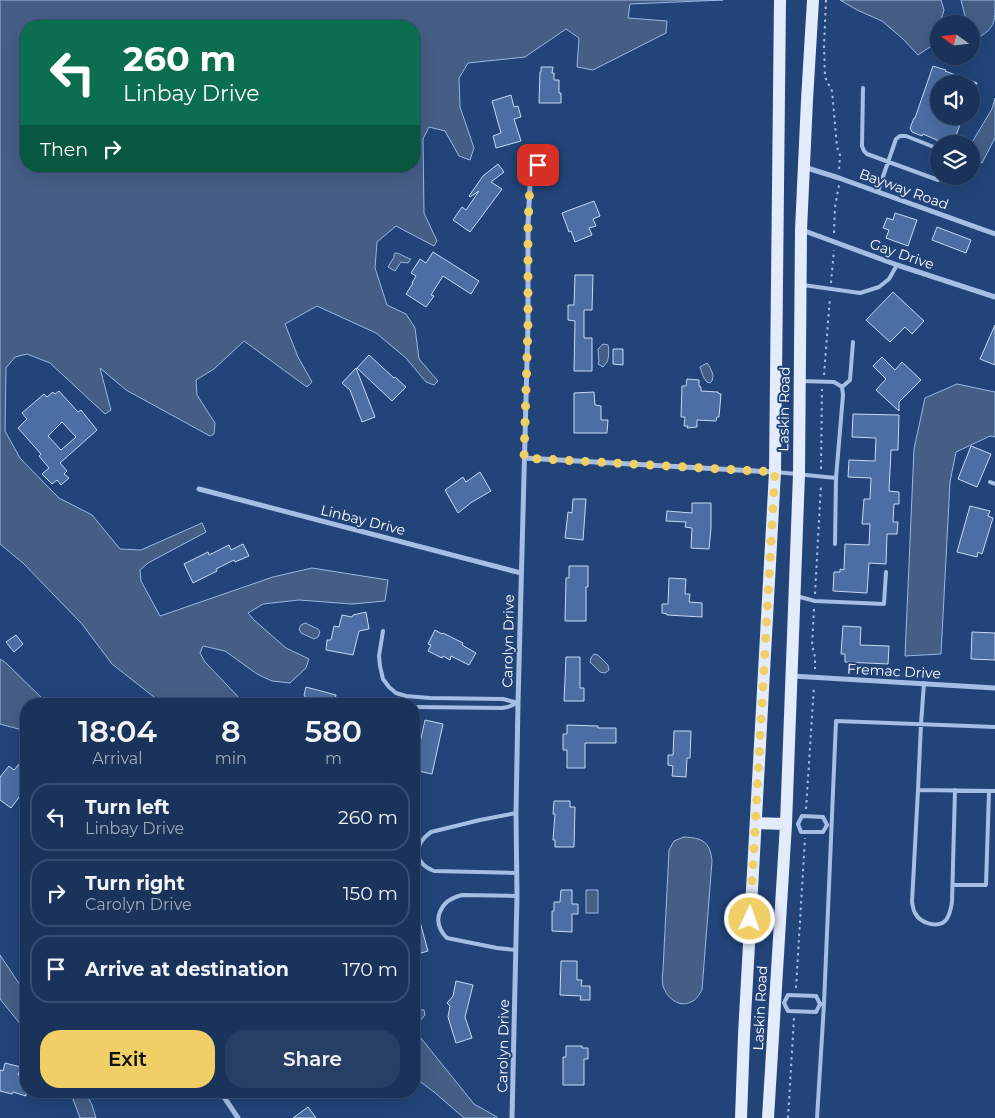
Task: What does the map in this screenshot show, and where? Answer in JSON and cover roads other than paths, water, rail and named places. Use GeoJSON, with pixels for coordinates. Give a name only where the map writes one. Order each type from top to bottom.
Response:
{"type":"FeatureCollection","features":[{"type":"Feature","properties":{"kind":"main road","name":"Laskin Road"},"geometry":{"type":"LineString","coordinates":[[768,1118],[780,1003],[792,824],[791,676],[799,474],[802,230],[813,2]]}},
{"type":"Feature","properties":{"kind":"main road","name":"Laskin Road"},"geometry":{"type":"LineString","coordinates":[[741,1118],[775,472],[780,3]]}},
{"type":"Feature","properties":{"kind":"main road"},"geometry":{"type":"LineString","coordinates":[[756,823],[792,824]]}},
{"type":"Feature","properties":{"kind":"street","name":"Carolyn Drive"},"geometry":{"type":"LineString","coordinates":[[512,1118],[517,896],[518,703],[528,324],[528,224],[530,185],[533,173],[538,165]]}},
{"type":"Feature","properties":{"kind":"street","name":"Bayway Road"},"geometry":{"type":"LineString","coordinates":[[804,166],[995,234]]}},
{"type":"Feature","properties":{"kind":"street","name":"Gay Drive"},"geometry":{"type":"LineString","coordinates":[[802,230],[897,265],[995,297]]}},
{"type":"Feature","properties":{"kind":"street"},"geometry":{"type":"LineString","coordinates":[[524,458],[775,472]]}},
{"type":"Feature","properties":{"kind":"street","name":"Linbay Drive"},"geometry":{"type":"LineString","coordinates":[[199,489],[521,572]]}},
{"type":"Feature","properties":{"kind":"street","name":"Fremac Drive"},"geometry":{"type":"LineString","coordinates":[[791,676],[995,688]]}},
{"type":"Feature","properties":{"kind":"street"},"geometry":{"type":"LineString","coordinates":[[225,1098],[238,1118]]}},
{"type":"Feature","properties":{"kind":"lane"},"geometry":{"type":"LineString","coordinates":[[863,88],[862,146],[864,151],[867,154],[930,177]]}},
{"type":"Feature","properties":{"kind":"lane"},"geometry":{"type":"LineString","coordinates":[[878,192],[896,139],[900,136],[906,136],[930,145]]}},
{"type":"Feature","properties":{"kind":"lane"},"geometry":{"type":"LineString","coordinates":[[801,285],[860,293],[879,287],[889,279],[897,265]]}},
{"type":"Feature","properties":{"kind":"lane"},"geometry":{"type":"LineString","coordinates":[[842,387],[850,380],[853,342]]}},
{"type":"Feature","properties":{"kind":"lane"},"geometry":{"type":"LineString","coordinates":[[800,381],[834,382],[842,387]]}},
{"type":"Feature","properties":{"kind":"lane"},"geometry":{"type":"LineString","coordinates":[[834,544],[842,387]]}},
{"type":"Feature","properties":{"kind":"lane"},"geometry":{"type":"LineString","coordinates":[[775,472],[836,478]]}},
{"type":"Feature","properties":{"kind":"lane"},"geometry":{"type":"LineString","coordinates":[[990,482],[995,484]]}},
{"type":"Feature","properties":{"kind":"lane"},"geometry":{"type":"LineString","coordinates":[[794,596],[815,601],[884,604],[886,572]]}},
{"type":"Feature","properties":{"kind":"lane"},"geometry":{"type":"LineString","coordinates":[[383,631],[379,656],[380,666],[383,679],[388,687],[396,693],[406,696],[430,698],[503,699],[518,703]]}},
{"type":"Feature","properties":{"kind":"lane"},"geometry":{"type":"LineString","coordinates":[[924,684],[912,902],[914,913],[919,919],[927,923],[937,924],[945,922],[950,914],[953,885],[955,790]]}},
{"type":"Feature","properties":{"kind":"lane"},"geometry":{"type":"LineString","coordinates":[[420,707],[502,708],[518,703]]}},
{"type":"Feature","properties":{"kind":"lane"},"geometry":{"type":"LineString","coordinates":[[817,1118],[829,825],[836,721],[995,727]]}},
{"type":"Feature","properties":{"kind":"lane"},"geometry":{"type":"LineString","coordinates":[[918,790],[995,791]]}},
{"type":"Feature","properties":{"kind":"lane"},"geometry":{"type":"LineString","coordinates":[[953,885],[986,885],[989,790]]}},
{"type":"Feature","properties":{"kind":"lane"},"geometry":{"type":"LineString","coordinates":[[420,843],[431,832],[480,820],[516,814]]}},
{"type":"Feature","properties":{"kind":"lane"},"geometry":{"type":"LineString","coordinates":[[802,816],[824,818],[829,825],[823,832],[802,832],[792,824],[802,816]]}},
{"type":"Feature","properties":{"kind":"lane"},"geometry":{"type":"LineString","coordinates":[[420,860],[427,868],[434,870],[517,873]]}},
{"type":"Feature","properties":{"kind":"lane"},"geometry":{"type":"LineString","coordinates":[[516,950],[447,938],[440,927],[439,920],[442,907],[453,897],[462,895],[517,896]]}},
{"type":"Feature","properties":{"kind":"lane"},"geometry":{"type":"LineString","coordinates":[[788,995],[816,996],[822,1004],[816,1012],[794,1012],[788,1011],[780,1003],[788,995]]}},
{"type":"Feature","properties":{"kind":"water"},"geometry":{"type":"Polygon","coordinates":[[[0,0],[723,0],[630,4],[628,18],[667,21],[666,33],[593,70],[577,67],[579,38],[566,29],[525,57],[468,63],[459,78],[460,107],[474,148],[470,160],[459,156],[445,131],[429,127],[423,139],[424,213],[437,241],[434,246],[396,226],[377,242],[375,268],[387,305],[406,314],[415,328],[419,359],[438,381],[434,385],[426,382],[406,358],[376,333],[317,306],[285,324],[298,357],[312,382],[307,387],[244,341],[214,369],[196,380],[197,395],[215,423],[214,434],[210,436],[126,390],[100,368],[111,410],[105,414],[50,363],[27,354],[15,357],[6,368],[5,431],[20,458],[59,498],[92,515],[120,549],[141,550],[202,523],[206,532],[148,563],[140,570],[141,581],[160,616],[273,577],[312,568],[388,580],[385,601],[352,604],[299,600],[263,604],[248,613],[286,648],[309,659],[306,668],[290,683],[272,681],[257,674],[225,651],[203,646],[200,653],[205,662],[239,698],[155,698],[112,664],[82,624],[23,563],[0,544],[0,0]]]}},
{"type":"Feature","properties":{"kind":"water"},"geometry":{"type":"Polygon","coordinates":[[[840,0],[941,0],[944,10],[942,15],[930,15],[930,47],[918,55],[882,21],[840,0]]]}},
{"type":"Feature","properties":{"kind":"water"},"geometry":{"type":"Polygon","coordinates":[[[961,0],[995,0],[993,24],[987,32],[980,36],[980,15],[965,15],[961,0]]]}},
{"type":"Feature","properties":{"kind":"water"},"geometry":{"type":"Polygon","coordinates":[[[995,98],[995,138],[982,163],[980,161],[980,135],[976,135],[992,109],[995,98]]]}},
{"type":"Feature","properties":{"kind":"water"},"geometry":{"type":"Polygon","coordinates":[[[395,253],[411,259],[408,263],[401,262],[395,271],[388,267],[395,253]]]}},
{"type":"Feature","properties":{"kind":"water"},"geometry":{"type":"Polygon","coordinates":[[[603,344],[608,345],[609,350],[607,363],[603,367],[598,364],[598,349],[603,344]]]}},
{"type":"Feature","properties":{"kind":"water"},"geometry":{"type":"Polygon","coordinates":[[[707,363],[713,375],[710,383],[704,379],[700,367],[707,363]]]}},
{"type":"Feature","properties":{"kind":"water"},"geometry":{"type":"Polygon","coordinates":[[[957,384],[995,392],[995,437],[990,436],[956,452],[950,482],[941,654],[905,656],[914,449],[925,398],[957,384]]]}},
{"type":"Feature","properties":{"kind":"water"},"geometry":{"type":"Polygon","coordinates":[[[305,623],[318,629],[320,632],[318,637],[314,639],[301,633],[299,629],[305,623]]]}},
{"type":"Feature","properties":{"kind":"water"},"geometry":{"type":"Polygon","coordinates":[[[594,654],[598,655],[608,665],[609,670],[605,673],[600,672],[590,662],[594,654]]]}},
{"type":"Feature","properties":{"kind":"water"},"geometry":{"type":"Polygon","coordinates":[[[0,659],[42,698],[20,698],[20,729],[0,724],[0,659]]]}},
{"type":"Feature","properties":{"kind":"water"},"geometry":{"type":"Polygon","coordinates":[[[684,837],[696,838],[704,842],[709,849],[712,861],[702,990],[693,1001],[687,1004],[678,1003],[670,998],[663,986],[662,978],[669,850],[674,841],[684,837]]]}},
{"type":"Feature","properties":{"kind":"water"},"geometry":{"type":"Polygon","coordinates":[[[586,890],[598,890],[598,913],[586,913],[586,890]]]}},
{"type":"Feature","properties":{"kind":"water"},"geometry":{"type":"Polygon","coordinates":[[[0,955],[20,985],[20,1024],[0,999],[0,955]]]}},
{"type":"Feature","properties":{"kind":"water"},"geometry":{"type":"Polygon","coordinates":[[[420,1010],[424,1010],[425,1015],[420,1021],[420,1010]]]}},
{"type":"Feature","properties":{"kind":"water"},"geometry":{"type":"Polygon","coordinates":[[[420,1037],[474,1104],[497,1118],[464,1118],[420,1082],[420,1037]]]}},
{"type":"Feature","properties":{"kind":"water"},"geometry":{"type":"Polygon","coordinates":[[[73,1098],[88,1098],[96,1118],[80,1118],[73,1098]]]}}]}
